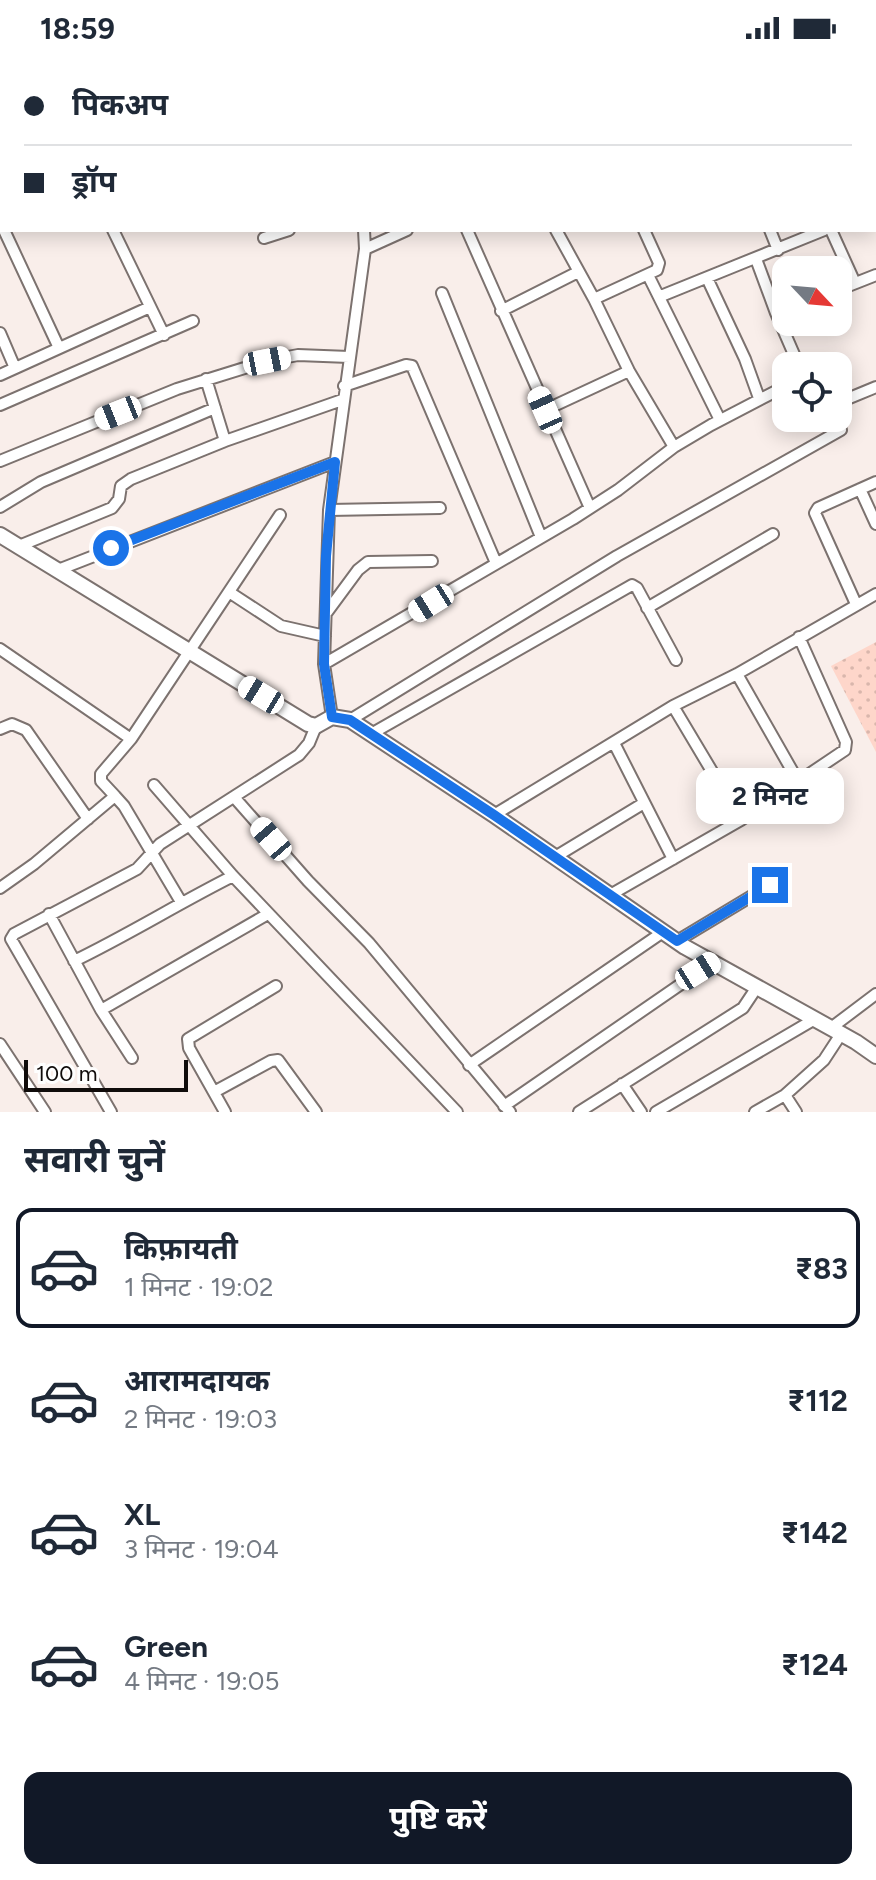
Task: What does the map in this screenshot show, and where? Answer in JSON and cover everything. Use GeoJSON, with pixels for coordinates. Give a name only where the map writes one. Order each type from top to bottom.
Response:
{"type":"FeatureCollection","features":[{"type":"Feature","properties":{"kind":"street"},"geometry":{"type":"LineString","coordinates":[[5,232],[59,348]]}},
{"type":"Feature","properties":{"kind":"street"},"geometry":{"type":"LineString","coordinates":[[114,232],[164,335]]}},
{"type":"Feature","properties":{"kind":"street"},"geometry":{"type":"LineString","coordinates":[[264,238],[283,232]]}},
{"type":"Feature","properties":{"kind":"street"},"geometry":{"type":"LineString","coordinates":[[332,717],[324,664],[329,510],[365,249],[364,232]]}},
{"type":"Feature","properties":{"kind":"street"},"geometry":{"type":"LineString","coordinates":[[365,249],[403,232]]}},
{"type":"Feature","properties":{"kind":"street"},"geometry":{"type":"LineString","coordinates":[[468,232],[590,508]]}},
{"type":"Feature","properties":{"kind":"street"},"geometry":{"type":"LineString","coordinates":[[557,232],[629,371],[674,447]]}},
{"type":"Feature","properties":{"kind":"street"},"geometry":{"type":"LineString","coordinates":[[594,299],[657,270],[659,265],[645,232]]}},
{"type":"Feature","properties":{"kind":"street"},"geometry":{"type":"LineString","coordinates":[[771,232],[778,250]]}},
{"type":"Feature","properties":{"kind":"street"},"geometry":{"type":"LineString","coordinates":[[661,296],[819,232]]}},
{"type":"Feature","properties":{"kind":"street"},"geometry":{"type":"LineString","coordinates":[[832,232],[855,283]]}},
{"type":"Feature","properties":{"kind":"street"},"geometry":{"type":"LineString","coordinates":[[756,259],[772,293]]}},
{"type":"Feature","properties":{"kind":"street"},"geometry":{"type":"LineString","coordinates":[[501,311],[578,272]]}},
{"type":"Feature","properties":{"kind":"street"},"geometry":{"type":"LineString","coordinates":[[648,275],[720,420]]}},
{"type":"Feature","properties":{"kind":"street"},"geometry":{"type":"LineString","coordinates":[[852,284],[876,275]]}},
{"type":"Feature","properties":{"kind":"street"},"geometry":{"type":"LineString","coordinates":[[707,278],[745,359],[759,398]]}},
{"type":"Feature","properties":{"kind":"street"},"geometry":{"type":"LineString","coordinates":[[442,293],[541,537]]}},
{"type":"Feature","properties":{"kind":"street"},"geometry":{"type":"LineString","coordinates":[[0,375],[150,307]]}},
{"type":"Feature","properties":{"kind":"street"},"geometry":{"type":"LineString","coordinates":[[0,405],[193,321]]}},
{"type":"Feature","properties":{"kind":"street"},"geometry":{"type":"LineString","coordinates":[[0,333],[15,368]]}},
{"type":"Feature","properties":{"kind":"street"},"geometry":{"type":"LineString","coordinates":[[0,461],[206,379],[298,355],[349,357]]}},
{"type":"Feature","properties":{"kind":"street"},"geometry":{"type":"LineString","coordinates":[[344,386],[406,365],[412,366],[496,563]]}},
{"type":"Feature","properties":{"kind":"street"},"geometry":{"type":"LineString","coordinates":[[545,410],[629,371]]}},
{"type":"Feature","properties":{"kind":"street"},"geometry":{"type":"LineString","coordinates":[[206,379],[225,441]]}},
{"type":"Feature","properties":{"kind":"street"},"geometry":{"type":"LineString","coordinates":[[852,397],[876,387]]}},
{"type":"Feature","properties":{"kind":"street"},"geometry":{"type":"LineString","coordinates":[[324,664],[590,508],[674,447],[772,392]]}},
{"type":"Feature","properties":{"kind":"street"},"geometry":{"type":"LineString","coordinates":[[19,546],[112,508],[119,499],[121,486],[131,479],[225,441],[342,400]]}},
{"type":"Feature","properties":{"kind":"street"},"geometry":{"type":"LineString","coordinates":[[0,507],[41,482],[215,408]]}},
{"type":"Feature","properties":{"kind":"street"},"geometry":{"type":"LineString","coordinates":[[350,720],[617,556],[838,432]]}},
{"type":"Feature","properties":{"kind":"street"},"geometry":{"type":"LineString","coordinates":[[58,570],[335,462]]}},
{"type":"Feature","properties":{"kind":"street"},"geometry":{"type":"LineString","coordinates":[[856,604],[815,513],[818,508],[876,482]]}},
{"type":"Feature","properties":{"kind":"street"},"geometry":{"type":"LineString","coordinates":[[860,489],[876,524]]}},
{"type":"Feature","properties":{"kind":"street"},"geometry":{"type":"LineString","coordinates":[[329,510],[440,508]]}},
{"type":"Feature","properties":{"kind":"street"},"geometry":{"type":"LineString","coordinates":[[181,902],[115,796],[101,781],[101,774],[131,739],[280,515]]}},
{"type":"Feature","properties":{"kind":"street"},"geometry":{"type":"LineString","coordinates":[[647,608],[773,534]]}},
{"type":"Feature","properties":{"kind":"street"},"geometry":{"type":"LineString","coordinates":[[0,535],[308,724],[316,726]]}},
{"type":"Feature","properties":{"kind":"street"},"geometry":{"type":"LineString","coordinates":[[326,613],[358,570],[368,562],[432,561]]}},
{"type":"Feature","properties":{"kind":"street"},"geometry":{"type":"LineString","coordinates":[[371,734],[630,585],[637,588],[676,660]]}},
{"type":"Feature","properties":{"kind":"street"},"geometry":{"type":"LineString","coordinates":[[229,592],[281,626],[325,636]]}},
{"type":"Feature","properties":{"kind":"street"},"geometry":{"type":"LineString","coordinates":[[494,815],[673,706],[737,674],[876,594]]}},
{"type":"Feature","properties":{"kind":"street"},"geometry":{"type":"LineString","coordinates":[[610,895],[741,820],[842,752],[846,746],[799,637]]}},
{"type":"Feature","properties":{"kind":"street"},"geometry":{"type":"LineString","coordinates":[[0,649],[131,739]]}},
{"type":"Feature","properties":{"kind":"street"},"geometry":{"type":"LineString","coordinates":[[737,674],[798,781]]}},
{"type":"Feature","properties":{"kind":"street"},"geometry":{"type":"LineString","coordinates":[[673,706],[741,820]]}},
{"type":"Feature","properties":{"kind":"street"},"geometry":{"type":"LineString","coordinates":[[111,1112],[11,939],[14,934],[49,914],[137,869],[151,851],[299,755],[309,743],[316,726],[332,717],[350,720],[677,941],[876,1056]]}},
{"type":"Feature","properties":{"kind":"street"},"geometry":{"type":"LineString","coordinates":[[0,729],[12,724],[26,730],[88,819]]}},
{"type":"Feature","properties":{"kind":"street"},"geometry":{"type":"LineString","coordinates":[[614,743],[673,859]]}},
{"type":"Feature","properties":{"kind":"street"},"geometry":{"type":"LineString","coordinates":[[154,785],[187,826],[268,914],[457,1112]]}},
{"type":"Feature","properties":{"kind":"street"},"geometry":{"type":"LineString","coordinates":[[0,888],[115,796]]}},
{"type":"Feature","properties":{"kind":"street"},"geometry":{"type":"LineString","coordinates":[[234,797],[308,881],[369,943],[507,1109],[713,962]]}},
{"type":"Feature","properties":{"kind":"street"},"geometry":{"type":"LineString","coordinates":[[555,857],[644,803]]}},
{"type":"Feature","properties":{"kind":"street"},"geometry":{"type":"LineString","coordinates":[[74,961],[131,934],[181,902],[233,876]]}},
{"type":"Feature","properties":{"kind":"street"},"geometry":{"type":"LineString","coordinates":[[677,941],[770,885]]}},
{"type":"Feature","properties":{"kind":"street"},"geometry":{"type":"LineString","coordinates":[[49,914],[101,1010],[132,1058]]}},
{"type":"Feature","properties":{"kind":"street"},"geometry":{"type":"LineString","coordinates":[[101,1010],[268,914]]}},
{"type":"Feature","properties":{"kind":"street"},"geometry":{"type":"LineString","coordinates":[[469,1065],[663,932]]}},
{"type":"Feature","properties":{"kind":"street"},"geometry":{"type":"LineString","coordinates":[[225,1112],[189,1048],[188,1039],[276,986]]}},
{"type":"Feature","properties":{"kind":"street"},"geometry":{"type":"LineString","coordinates":[[579,1112],[743,1008],[757,987]]}},
{"type":"Feature","properties":{"kind":"street"},"geometry":{"type":"LineString","coordinates":[[755,1112],[785,1095],[824,1060],[836,1031],[876,994]]}},
{"type":"Feature","properties":{"kind":"street"},"geometry":{"type":"LineString","coordinates":[[656,1112],[815,1019]]}},
{"type":"Feature","properties":{"kind":"street"},"geometry":{"type":"LineString","coordinates":[[0,1044],[45,1112]]}},
{"type":"Feature","properties":{"kind":"street"},"geometry":{"type":"LineString","coordinates":[[214,1092],[278,1060],[316,1112]]}},
{"type":"Feature","properties":{"kind":"street"},"geometry":{"type":"LineString","coordinates":[[622,1084],[641,1112]]}},
{"type":"Feature","properties":{"kind":"street"},"geometry":{"type":"LineString","coordinates":[[785,1095],[796,1112]]}},
{"type":"Feature","properties":{"kind":"shaded area"},"geometry":{"type":"Polygon","coordinates":[[[876,642],[876,752],[831,666],[876,642]]]}},
{"type":"Feature","properties":{"kind":"route"},"geometry":{"type":"LineString","coordinates":[[111,548],[335,462],[326,556],[324,664],[332,717],[350,720],[677,941],[770,885]]}}]}
